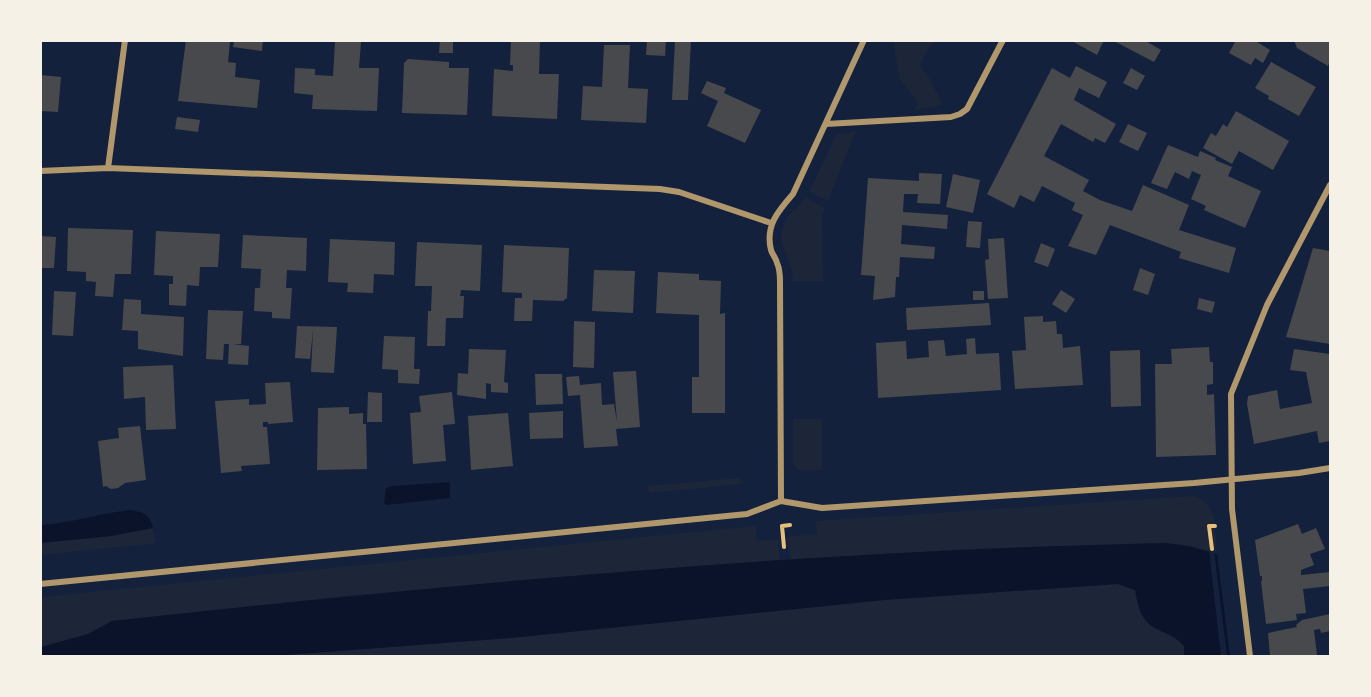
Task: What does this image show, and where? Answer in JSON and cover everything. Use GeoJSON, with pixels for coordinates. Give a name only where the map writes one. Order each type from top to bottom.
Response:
{"type":"FeatureCollection","features":[{"type":"Feature","properties":{"kind":"street"},"geometry":{"type":"LineString","coordinates":[[108,168],[125,40]]}},
{"type":"Feature","properties":{"kind":"street"},"geometry":{"type":"LineString","coordinates":[[781,501],[780,282],[778,264],[771,251],[769,238],[771,223],[776,213],[793,194],[864,40]]}},
{"type":"Feature","properties":{"kind":"street"},"geometry":{"type":"LineString","coordinates":[[825,124],[951,117],[960,114],[973,99],[1003,40]]}},
{"type":"Feature","properties":{"kind":"street"},"geometry":{"type":"LineString","coordinates":[[40,171],[108,168],[660,189],[679,192],[771,223]]}},
{"type":"Feature","properties":{"kind":"street"},"geometry":{"type":"LineString","coordinates":[[1250,657],[1232,508],[1231,394],[1267,306],[1330,185]]}},
{"type":"Feature","properties":{"kind":"street"},"geometry":{"type":"LineString","coordinates":[[40,584],[747,514],[781,501],[822,508],[1231,479],[1330,468]]}},
{"type":"Feature","properties":{"kind":"path"},"geometry":{"type":"LineString","coordinates":[[784,547],[782,526],[800,524]]}},
{"type":"Feature","properties":{"kind":"shaded area"},"geometry":{"type":"Polygon","coordinates":[[[894,41],[937,41],[928,48],[920,66],[943,105],[914,110],[918,103],[900,79],[894,41]]]}},
{"type":"Feature","properties":{"kind":"shaded area"},"geometry":{"type":"Polygon","coordinates":[[[856,131],[828,201],[809,192],[836,135],[856,131]]]}},
{"type":"Feature","properties":{"kind":"shaded area"},"geometry":{"type":"Polygon","coordinates":[[[806,198],[825,208],[822,214],[823,281],[793,281],[783,243],[783,228],[786,220],[806,198]]]}},
{"type":"Feature","properties":{"kind":"shaded area"},"geometry":{"type":"Polygon","coordinates":[[[793,419],[822,419],[822,470],[801,471],[793,465],[793,419]]]}},
{"type":"Feature","properties":{"kind":"shaded area"},"geometry":{"type":"Polygon","coordinates":[[[740,478],[740,484],[649,493],[648,486],[740,478]]]}},
{"type":"Feature","properties":{"kind":"shaded area"},"geometry":{"type":"Polygon","coordinates":[[[450,482],[450,498],[387,505],[384,503],[386,488],[450,482]]]}},
{"type":"Feature","properties":{"kind":"shaded area"},"geometry":{"type":"Polygon","coordinates":[[[1193,496],[1207,504],[1211,511],[1214,519],[1217,554],[1189,546],[1166,543],[970,549],[790,560],[788,537],[817,534],[816,521],[1193,496]]]}},
{"type":"Feature","properties":{"kind":"shaded area"},"geometry":{"type":"Polygon","coordinates":[[[131,510],[146,515],[153,528],[111,536],[41,543],[41,525],[131,510]]]}},
{"type":"Feature","properties":{"kind":"shaded area"},"geometry":{"type":"Polygon","coordinates":[[[755,526],[757,541],[778,539],[780,560],[344,596],[112,621],[88,634],[41,647],[41,597],[755,526]]]}},
{"type":"Feature","properties":{"kind":"shaded area"},"geometry":{"type":"Polygon","coordinates":[[[153,528],[156,543],[41,555],[41,543],[111,536],[153,528]]]}},
{"type":"Feature","properties":{"kind":"shaded area"},"geometry":{"type":"Polygon","coordinates":[[[1166,543],[1189,546],[1217,554],[1230,656],[1184,656],[1184,646],[1180,642],[1150,625],[1143,617],[1135,590],[1118,584],[884,600],[510,638],[272,656],[41,656],[41,647],[88,634],[112,621],[375,594],[506,581],[770,561],[1034,547],[1166,543]]]}},
{"type":"Feature","properties":{"kind":"shaded area"},"geometry":{"type":"Polygon","coordinates":[[[1118,584],[1135,590],[1139,611],[1152,627],[1175,636],[1184,646],[1184,656],[272,656],[510,638],[884,600],[1118,584]]]}},
{"type":"Feature","properties":{"kind":"pier"},"geometry":{"type":"Polygon","coordinates":[[[1209,550],[1214,550],[1227,656],[1221,656],[1209,550]]]}},
{"type":"Feature","properties":{"kind":"building"},"geometry":{"type":"Polygon","coordinates":[[[186,40],[230,42],[228,62],[236,63],[235,77],[260,80],[257,108],[178,101],[186,40]]]}},
{"type":"Feature","properties":{"kind":"building"},"geometry":{"type":"Polygon","coordinates":[[[234,40],[263,40],[262,51],[233,47],[234,40]]]}},
{"type":"Feature","properties":{"kind":"building"},"geometry":{"type":"Polygon","coordinates":[[[440,40],[453,40],[453,53],[439,53],[440,40]]]}},
{"type":"Feature","properties":{"kind":"building"},"geometry":{"type":"Polygon","coordinates":[[[647,40],[666,40],[665,56],[646,55],[647,40]]]}},
{"type":"Feature","properties":{"kind":"building"},"geometry":{"type":"Polygon","coordinates":[[[675,40],[691,40],[688,100],[672,100],[675,40]]]}},
{"type":"Feature","properties":{"kind":"building"},"geometry":{"type":"Polygon","coordinates":[[[1070,40],[1104,40],[1097,55],[1070,40]]]}},
{"type":"Feature","properties":{"kind":"building"},"geometry":{"type":"Polygon","coordinates":[[[1112,40],[1144,40],[1161,50],[1154,62],[1112,40]]]}},
{"type":"Feature","properties":{"kind":"building"},"geometry":{"type":"Polygon","coordinates":[[[1236,40],[1254,40],[1270,50],[1263,63],[1255,58],[1251,65],[1229,53],[1236,40]]]}},
{"type":"Feature","properties":{"kind":"building"},"geometry":{"type":"Polygon","coordinates":[[[1294,40],[1330,40],[1328,66],[1297,48],[1294,40]]]}},
{"type":"Feature","properties":{"kind":"building"},"geometry":{"type":"Polygon","coordinates":[[[335,41],[361,42],[359,68],[379,68],[377,111],[312,109],[313,95],[294,93],[295,68],[315,69],[315,75],[333,76],[335,41]]]}},
{"type":"Feature","properties":{"kind":"building"},"geometry":{"type":"Polygon","coordinates":[[[511,41],[540,42],[539,74],[559,74],[557,119],[492,116],[494,69],[513,71],[513,65],[510,65],[511,41]]]}},
{"type":"Feature","properties":{"kind":"building"},"geometry":{"type":"Polygon","coordinates":[[[604,45],[630,45],[628,88],[648,89],[646,123],[581,120],[583,86],[602,87],[604,45]]]}},
{"type":"Feature","properties":{"kind":"building"},"geometry":{"type":"Polygon","coordinates":[[[408,59],[449,62],[449,68],[469,68],[467,115],[402,113],[404,63],[408,59]]]}},
{"type":"Feature","properties":{"kind":"building"},"geometry":{"type":"Polygon","coordinates":[[[1271,62],[1316,87],[1299,116],[1268,99],[1269,96],[1255,88],[1271,62]]]}},
{"type":"Feature","properties":{"kind":"building"},"geometry":{"type":"Polygon","coordinates":[[[1076,66],[1107,82],[1099,98],[1079,88],[1074,100],[1116,124],[1105,143],[1095,138],[1093,142],[1061,124],[1044,156],[1089,180],[1083,191],[1100,200],[1132,211],[1143,185],[1189,205],[1179,230],[1236,248],[1229,273],[1179,258],[1181,252],[1110,225],[1096,255],[1068,246],[1083,215],[1072,210],[1075,203],[1042,186],[1034,202],[1020,195],[1014,208],[987,194],[1052,68],[1070,78],[1076,66]]]}},
{"type":"Feature","properties":{"kind":"building"},"geometry":{"type":"Polygon","coordinates":[[[1131,68],[1145,76],[1137,90],[1123,83],[1131,68]]]}},
{"type":"Feature","properties":{"kind":"building"},"geometry":{"type":"Polygon","coordinates":[[[40,75],[61,77],[58,112],[40,111],[40,75]]]}},
{"type":"Feature","properties":{"kind":"building"},"geometry":{"type":"Polygon","coordinates":[[[707,81],[726,88],[724,93],[761,110],[745,143],[707,126],[718,101],[701,93],[707,81]]]}},
{"type":"Feature","properties":{"kind":"building"},"geometry":{"type":"Polygon","coordinates":[[[1236,111],[1289,141],[1273,170],[1239,151],[1232,164],[1203,148],[1211,133],[1216,136],[1223,124],[1227,127],[1236,111]]]}},
{"type":"Feature","properties":{"kind":"building"},"geometry":{"type":"Polygon","coordinates":[[[177,117],[200,120],[198,132],[175,129],[177,117]]]}},
{"type":"Feature","properties":{"kind":"building"},"geometry":{"type":"Polygon","coordinates":[[[1128,124],[1147,133],[1138,151],[1119,142],[1128,124]]]}},
{"type":"Feature","properties":{"kind":"building"},"geometry":{"type":"Polygon","coordinates":[[[1168,145],[1198,157],[1200,151],[1216,158],[1215,160],[1232,167],[1228,176],[1261,191],[1245,228],[1204,210],[1206,206],[1191,199],[1201,175],[1192,171],[1189,179],[1175,172],[1167,189],[1151,183],[1168,145]]]}},
{"type":"Feature","properties":{"kind":"building"},"geometry":{"type":"Polygon","coordinates":[[[919,173],[942,174],[940,204],[917,203],[918,194],[904,194],[903,212],[948,215],[947,229],[902,225],[901,244],[935,247],[934,259],[900,257],[895,297],[873,300],[875,276],[861,275],[868,178],[919,181],[919,173]]]}},
{"type":"Feature","properties":{"kind":"building"},"geometry":{"type":"Polygon","coordinates":[[[953,174],[980,180],[973,213],[946,207],[953,174]]]}},
{"type":"Feature","properties":{"kind":"building"},"geometry":{"type":"Polygon","coordinates":[[[968,221],[982,222],[980,248],[966,247],[968,221]]]}},
{"type":"Feature","properties":{"kind":"building"},"geometry":{"type":"Polygon","coordinates":[[[68,228],[133,230],[131,274],[115,274],[113,297],[95,296],[96,282],[86,281],[86,272],[67,271],[68,228]]]}},
{"type":"Feature","properties":{"kind":"building"},"geometry":{"type":"Polygon","coordinates":[[[156,231],[220,234],[218,267],[200,267],[199,286],[187,285],[186,306],[169,305],[169,284],[173,284],[173,276],[154,275],[156,231]]]}},
{"type":"Feature","properties":{"kind":"building"},"geometry":{"type":"Polygon","coordinates":[[[243,235],[307,238],[306,271],[287,270],[286,288],[292,288],[290,319],[272,318],[272,312],[254,311],[255,288],[260,288],[261,269],[241,268],[243,235]]]}},
{"type":"Feature","properties":{"kind":"building"},"geometry":{"type":"Polygon","coordinates":[[[40,236],[56,237],[54,268],[40,268],[40,236]]]}},
{"type":"Feature","properties":{"kind":"building"},"geometry":{"type":"Polygon","coordinates":[[[1004,238],[1008,298],[988,299],[985,260],[989,259],[988,239],[1004,238]]]}},
{"type":"Feature","properties":{"kind":"building"},"geometry":{"type":"Polygon","coordinates":[[[330,239],[395,242],[394,275],[374,274],[373,293],[347,292],[348,283],[328,282],[330,239]]]}},
{"type":"Feature","properties":{"kind":"building"},"geometry":{"type":"Polygon","coordinates":[[[417,242],[482,245],[480,291],[461,290],[460,296],[464,296],[463,318],[446,318],[445,346],[427,346],[428,311],[431,311],[432,286],[415,286],[417,242]]]}},
{"type":"Feature","properties":{"kind":"building"},"geometry":{"type":"Polygon","coordinates":[[[1041,243],[1055,249],[1048,267],[1034,262],[1041,243]]]}},
{"type":"Feature","properties":{"kind":"building"},"geometry":{"type":"Polygon","coordinates":[[[504,245],[569,248],[567,298],[563,301],[533,300],[532,321],[514,321],[515,298],[522,298],[522,293],[502,292],[504,245]]]}},
{"type":"Feature","properties":{"kind":"building"},"geometry":{"type":"Polygon","coordinates":[[[1313,248],[1330,251],[1330,344],[1286,337],[1313,248]]]}},
{"type":"Feature","properties":{"kind":"building"},"geometry":{"type":"Polygon","coordinates":[[[1140,268],[1155,274],[1148,295],[1133,290],[1140,268]]]}},
{"type":"Feature","properties":{"kind":"building"},"geometry":{"type":"Polygon","coordinates":[[[594,270],[635,271],[633,313],[592,311],[594,270]]]}},
{"type":"Feature","properties":{"kind":"building"},"geometry":{"type":"Polygon","coordinates":[[[658,272],[699,274],[699,280],[721,281],[720,314],[725,313],[725,413],[692,413],[692,377],[699,377],[699,315],[656,313],[658,272]]]}},
{"type":"Feature","properties":{"kind":"building"},"geometry":{"type":"Polygon","coordinates":[[[1061,290],[1075,299],[1066,313],[1052,304],[1061,290]]]}},
{"type":"Feature","properties":{"kind":"building"},"geometry":{"type":"Polygon","coordinates":[[[54,291],[76,292],[73,336],[52,335],[54,291]]]}},
{"type":"Feature","properties":{"kind":"building"},"geometry":{"type":"Polygon","coordinates":[[[973,291],[984,291],[984,300],[973,300],[973,291]]]}},
{"type":"Feature","properties":{"kind":"building"},"geometry":{"type":"Polygon","coordinates":[[[1199,298],[1215,302],[1212,313],[1197,309],[1199,298]]]}},
{"type":"Feature","properties":{"kind":"building"},"geometry":{"type":"Polygon","coordinates":[[[124,299],[141,300],[141,314],[184,317],[183,356],[138,349],[138,331],[122,330],[124,299]]]}},
{"type":"Feature","properties":{"kind":"building"},"geometry":{"type":"Polygon","coordinates":[[[989,303],[991,325],[907,330],[906,308],[989,303]]]}},
{"type":"Feature","properties":{"kind":"building"},"geometry":{"type":"Polygon","coordinates":[[[208,310],[243,311],[241,344],[233,344],[249,346],[248,365],[228,364],[229,344],[224,344],[223,360],[206,359],[208,310]]]}},
{"type":"Feature","properties":{"kind":"building"},"geometry":{"type":"Polygon","coordinates":[[[1043,316],[1043,322],[1056,321],[1057,334],[1062,334],[1063,348],[1080,346],[1083,385],[1015,389],[1012,351],[1026,350],[1024,317],[1043,316]]]}},
{"type":"Feature","properties":{"kind":"building"},"geometry":{"type":"Polygon","coordinates":[[[574,321],[595,322],[594,368],[573,367],[574,321]]]}},
{"type":"Feature","properties":{"kind":"building"},"geometry":{"type":"Polygon","coordinates":[[[297,326],[337,327],[334,373],[311,372],[313,330],[310,359],[295,358],[297,326]]]}},
{"type":"Feature","properties":{"kind":"building"},"geometry":{"type":"Polygon","coordinates":[[[384,336],[415,337],[414,369],[420,369],[419,384],[398,383],[398,370],[382,369],[384,336]]]}},
{"type":"Feature","properties":{"kind":"building"},"geometry":{"type":"Polygon","coordinates":[[[975,338],[976,354],[999,353],[1001,390],[878,398],[876,343],[906,341],[907,359],[929,357],[928,341],[944,340],[946,356],[967,354],[966,339],[975,338]]]}},
{"type":"Feature","properties":{"kind":"building"},"geometry":{"type":"Polygon","coordinates":[[[1209,347],[1210,362],[1213,362],[1213,384],[1207,385],[1207,395],[1214,394],[1216,455],[1156,457],[1155,364],[1172,364],[1171,349],[1209,347]]]}},
{"type":"Feature","properties":{"kind":"building"},"geometry":{"type":"Polygon","coordinates":[[[469,349],[506,350],[504,382],[508,383],[508,393],[491,392],[491,384],[486,383],[486,399],[457,395],[458,373],[468,374],[469,349]]]}},
{"type":"Feature","properties":{"kind":"building"},"geometry":{"type":"Polygon","coordinates":[[[1294,349],[1330,354],[1330,441],[1319,443],[1317,431],[1254,444],[1247,404],[1248,396],[1277,390],[1280,409],[1312,403],[1306,372],[1290,370],[1294,349]]]}},
{"type":"Feature","properties":{"kind":"building"},"geometry":{"type":"Polygon","coordinates":[[[1140,350],[1141,406],[1111,407],[1110,351],[1140,350]]]}},
{"type":"Feature","properties":{"kind":"building"},"geometry":{"type":"Polygon","coordinates":[[[173,365],[176,429],[146,430],[145,397],[124,399],[123,367],[173,365]]]}},
{"type":"Feature","properties":{"kind":"building"},"geometry":{"type":"Polygon","coordinates":[[[636,371],[640,427],[616,429],[618,446],[584,448],[580,395],[568,396],[566,377],[579,376],[580,385],[601,383],[602,405],[614,404],[617,422],[613,372],[636,371]]]}},
{"type":"Feature","properties":{"kind":"building"},"geometry":{"type":"Polygon","coordinates":[[[535,374],[562,374],[563,404],[536,405],[535,374]]]}},
{"type":"Feature","properties":{"kind":"building"},"geometry":{"type":"Polygon","coordinates":[[[290,382],[293,422],[268,424],[268,422],[263,422],[263,427],[267,427],[270,464],[241,466],[242,471],[221,473],[215,401],[249,399],[249,405],[266,404],[265,383],[290,382]]]}},
{"type":"Feature","properties":{"kind":"building"},"geometry":{"type":"Polygon","coordinates":[[[368,392],[382,393],[382,422],[367,422],[368,392]]]}},
{"type":"Feature","properties":{"kind":"building"},"geometry":{"type":"Polygon","coordinates":[[[452,392],[455,424],[443,425],[446,461],[413,464],[410,413],[421,412],[419,396],[452,392]]]}},
{"type":"Feature","properties":{"kind":"building"},"geometry":{"type":"Polygon","coordinates":[[[349,407],[349,414],[363,413],[363,424],[366,424],[367,469],[317,470],[318,408],[349,407]]]}},
{"type":"Feature","properties":{"kind":"building"},"geometry":{"type":"Polygon","coordinates":[[[563,411],[563,438],[530,439],[529,413],[563,411]]]}},
{"type":"Feature","properties":{"kind":"building"},"geometry":{"type":"Polygon","coordinates":[[[508,413],[513,466],[471,470],[468,416],[508,413]]]}},
{"type":"Feature","properties":{"kind":"building"},"geometry":{"type":"Polygon","coordinates":[[[140,426],[146,480],[125,483],[118,488],[103,487],[98,441],[119,438],[118,428],[140,426]]]}},
{"type":"Feature","properties":{"kind":"building"},"geometry":{"type":"Polygon","coordinates":[[[1298,524],[1302,534],[1316,528],[1325,549],[1310,554],[1314,565],[1301,570],[1301,575],[1330,572],[1330,586],[1303,589],[1306,613],[1296,614],[1297,620],[1266,624],[1262,576],[1260,576],[1255,540],[1298,524]]]}},
{"type":"Feature","properties":{"kind":"building"},"geometry":{"type":"Polygon","coordinates":[[[1330,614],[1330,631],[1321,633],[1320,629],[1314,630],[1317,655],[1270,656],[1268,633],[1297,627],[1296,625],[1302,620],[1330,614]]]}}]}
